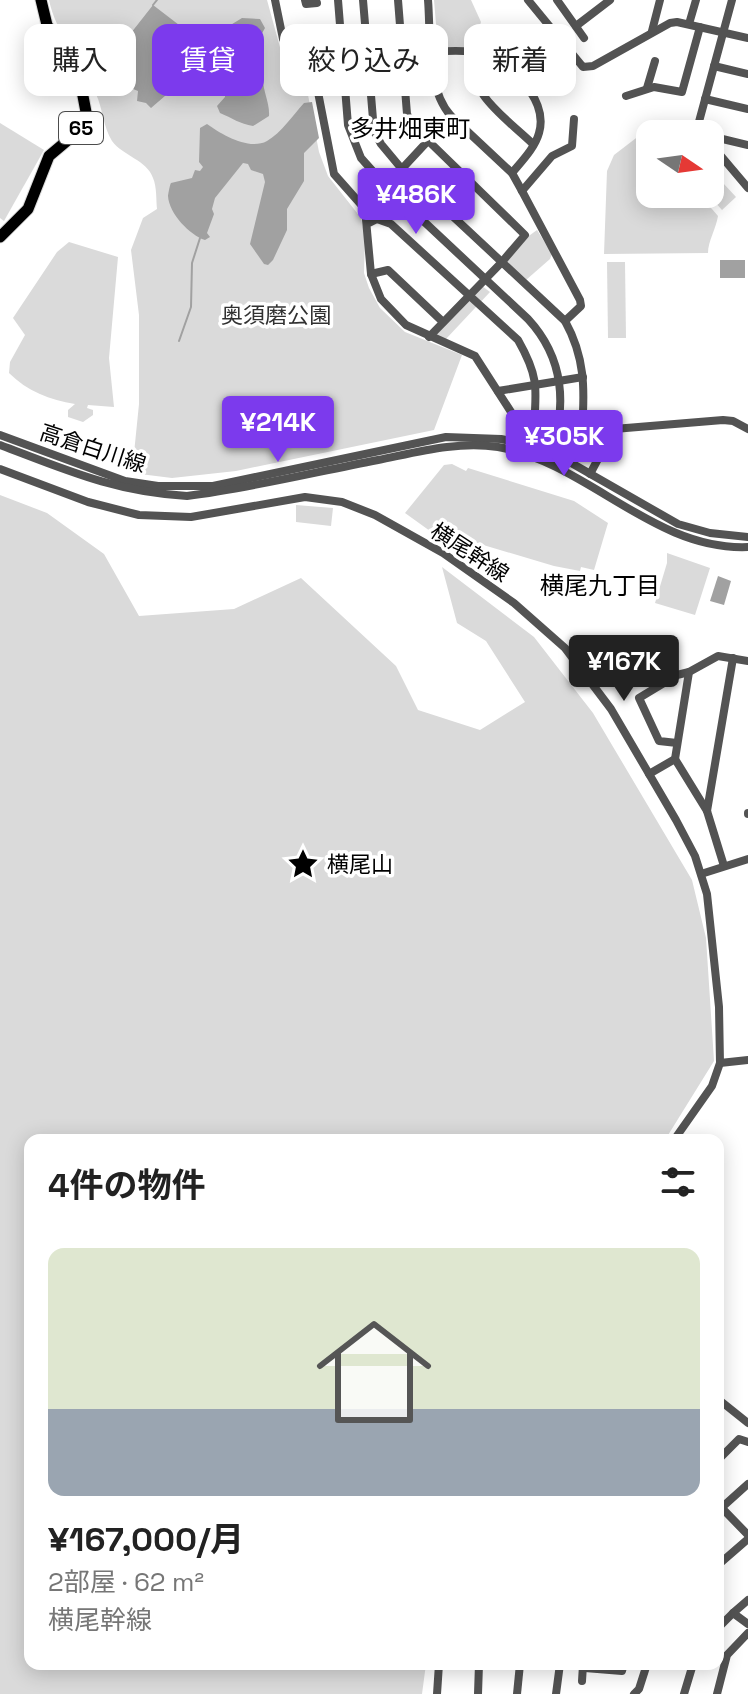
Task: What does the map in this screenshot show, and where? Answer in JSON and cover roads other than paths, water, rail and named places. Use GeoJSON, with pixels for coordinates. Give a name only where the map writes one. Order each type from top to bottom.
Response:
{"type":"FeatureCollection","features":[{"type":"Feature","properties":{"kind":"main road","name":"65"},"geometry":{"type":"LineString","coordinates":[[0,237],[28,209],[49,156],[81,129],[86,112],[79,75],[47,25],[41,0]]}},
{"type":"Feature","properties":{"kind":"street"},"geometry":{"type":"LineString","coordinates":[[275,0],[283,39],[289,51],[305,60],[316,82],[334,174],[365,209],[371,274],[381,299],[396,316],[429,337],[475,356],[513,415],[534,426],[537,384],[518,340],[391,224],[377,219],[367,224]]}},
{"type":"Feature","properties":{"kind":"street"},"geometry":{"type":"LineString","coordinates":[[305,0],[306,4],[317,3]]}},
{"type":"Feature","properties":{"kind":"street"},"geometry":{"type":"LineString","coordinates":[[338,0],[340,24]]}},
{"type":"Feature","properties":{"kind":"street"},"geometry":{"type":"LineString","coordinates":[[363,0],[365,24]]}},
{"type":"Feature","properties":{"kind":"street"},"geometry":{"type":"LineString","coordinates":[[398,0],[400,24]]}},
{"type":"Feature","properties":{"kind":"street"},"geometry":{"type":"LineString","coordinates":[[428,0],[430,24]]}},
{"type":"Feature","properties":{"kind":"street"},"geometry":{"type":"LineString","coordinates":[[528,0],[583,67],[593,66],[670,23],[689,24],[748,38]]}},
{"type":"Feature","properties":{"kind":"street"},"geometry":{"type":"LineString","coordinates":[[557,0],[575,24]]}},
{"type":"Feature","properties":{"kind":"street"},"geometry":{"type":"LineString","coordinates":[[652,31],[660,0]]}},
{"type":"Feature","properties":{"kind":"street"},"geometry":{"type":"LineString","coordinates":[[689,24],[696,0]]}},
{"type":"Feature","properties":{"kind":"street"},"geometry":{"type":"LineString","coordinates":[[699,120],[732,0]]}},
{"type":"Feature","properties":{"kind":"street"},"geometry":{"type":"LineString","coordinates":[[584,38],[576,26],[605,2]]}},
{"type":"Feature","properties":{"kind":"street"},"geometry":{"type":"LineString","coordinates":[[626,96],[647,88],[662,87],[682,92],[700,27]]}},
{"type":"Feature","properties":{"kind":"street"},"geometry":{"type":"LineString","coordinates":[[647,88],[655,61]]}},
{"type":"Feature","properties":{"kind":"street"},"geometry":{"type":"LineString","coordinates":[[714,66],[748,74]]}},
{"type":"Feature","properties":{"kind":"street"},"geometry":{"type":"LineString","coordinates":[[346,96],[348,125],[361,158],[386,186],[540,332],[554,357],[561,381],[551,458],[678,524],[710,533],[748,537]]}},
{"type":"Feature","properties":{"kind":"street"},"geometry":{"type":"LineString","coordinates":[[371,96],[374,131],[401,168],[565,321],[577,342],[583,377],[582,429],[723,420],[733,421],[748,429]]}},
{"type":"Feature","properties":{"kind":"street"},"geometry":{"type":"LineString","coordinates":[[405,96],[407,114],[413,128],[525,235],[429,337]]}},
{"type":"Feature","properties":{"kind":"street"},"geometry":{"type":"LineString","coordinates":[[438,96],[451,116],[512,173],[580,300],[581,306],[565,321]]}},
{"type":"Feature","properties":{"kind":"street"},"geometry":{"type":"LineString","coordinates":[[483,96],[533,144]]}},
{"type":"Feature","properties":{"kind":"street"},"geometry":{"type":"LineString","coordinates":[[512,173],[540,131],[538,104],[532,96]]}},
{"type":"Feature","properties":{"kind":"street"},"geometry":{"type":"LineString","coordinates":[[705,99],[748,109]]}},
{"type":"Feature","properties":{"kind":"street"},"geometry":{"type":"LineString","coordinates":[[386,186],[451,116]]}},
{"type":"Feature","properties":{"kind":"street"},"geometry":{"type":"LineString","coordinates":[[522,191],[552,156],[572,146],[574,119]]}},
{"type":"Feature","properties":{"kind":"street"},"geometry":{"type":"LineString","coordinates":[[724,139],[748,145]]}},
{"type":"Feature","properties":{"kind":"street"},"geometry":{"type":"LineString","coordinates":[[724,160],[748,188]]}},
{"type":"Feature","properties":{"kind":"street"},"geometry":{"type":"LineString","coordinates":[[371,274],[388,270],[443,322]]}},
{"type":"Feature","properties":{"kind":"street"},"geometry":{"type":"LineString","coordinates":[[498,391],[583,377]]}},
{"type":"Feature","properties":{"kind":"street"},"geometry":{"type":"LineString","coordinates":[[588,478],[614,429]]}},
{"type":"Feature","properties":{"kind":"street","name":"高倉白川線"},"geometry":{"type":"LineString","coordinates":[[0,435],[125,481],[187,488],[213,486],[446,437],[501,439],[538,447],[551,458]]}},
{"type":"Feature","properties":{"kind":"street","name":"高倉白川線"},"geometry":{"type":"LineString","coordinates":[[0,445],[102,484],[149,494],[187,496],[446,446],[499,447],[551,458]]}},
{"type":"Feature","properties":{"kind":"street","name":"横尾幹線"},"geometry":{"type":"LineString","coordinates":[[0,469],[96,505],[139,515],[191,517],[305,497],[342,502],[375,515],[443,553],[514,603],[565,648],[605,700],[686,838],[701,874],[713,930],[721,1033],[720,1063],[712,1086],[678,1134]]}},
{"type":"Feature","properties":{"kind":"street"},"geometry":{"type":"LineString","coordinates":[[588,478],[677,534],[715,545],[748,547]]}},
{"type":"Feature","properties":{"kind":"street"},"geometry":{"type":"LineString","coordinates":[[677,743],[659,741],[639,698],[677,675],[718,656],[748,661]]}},
{"type":"Feature","properties":{"kind":"street"},"geometry":{"type":"LineString","coordinates":[[707,811],[733,658]]}},
{"type":"Feature","properties":{"kind":"street"},"geometry":{"type":"LineString","coordinates":[[689,672],[675,759],[707,811],[724,866]]}},
{"type":"Feature","properties":{"kind":"street"},"geometry":{"type":"LineString","coordinates":[[649,774],[675,759]]}},
{"type":"Feature","properties":{"kind":"street"},"geometry":{"type":"LineString","coordinates":[[701,874],[748,859]]}},
{"type":"Feature","properties":{"kind":"street"},"geometry":{"type":"LineString","coordinates":[[720,1063],[748,1060]]}},
{"type":"Feature","properties":{"kind":"street"},"geometry":{"type":"LineString","coordinates":[[724,1406],[748,1423]]}},
{"type":"Feature","properties":{"kind":"street"},"geometry":{"type":"LineString","coordinates":[[724,1455],[743,1440]]}},
{"type":"Feature","properties":{"kind":"street"},"geometry":{"type":"LineString","coordinates":[[724,1503],[748,1484]]}},
{"type":"Feature","properties":{"kind":"street"},"geometry":{"type":"LineString","coordinates":[[724,1512],[748,1537],[724,1559]]}},
{"type":"Feature","properties":{"kind":"street"},"geometry":{"type":"LineString","coordinates":[[724,1622],[748,1600]]}},
{"type":"Feature","properties":{"kind":"street"},"geometry":{"type":"LineString","coordinates":[[733,1613],[748,1624]]}},
{"type":"Feature","properties":{"kind":"street"},"geometry":{"type":"LineString","coordinates":[[724,1667],[727,1655],[748,1633]]}},
{"type":"Feature","properties":{"kind":"street"},"geometry":{"type":"LineString","coordinates":[[437,1694],[439,1670]]}},
{"type":"Feature","properties":{"kind":"street"},"geometry":{"type":"LineString","coordinates":[[478,1694],[479,1670]]}},
{"type":"Feature","properties":{"kind":"street"},"geometry":{"type":"LineString","coordinates":[[517,1694],[519,1670]]}},
{"type":"Feature","properties":{"kind":"street"},"geometry":{"type":"LineString","coordinates":[[556,1694],[559,1670]]}},
{"type":"Feature","properties":{"kind":"street"},"geometry":{"type":"LineString","coordinates":[[582,1681],[583,1670]]}},
{"type":"Feature","properties":{"kind":"street"},"geometry":{"type":"LineString","coordinates":[[634,1694],[639,1689],[645,1670]]}},
{"type":"Feature","properties":{"kind":"street"},"geometry":{"type":"LineString","coordinates":[[684,1694],[691,1670]]}},
{"type":"Feature","properties":{"kind":"street"},"geometry":{"type":"LineString","coordinates":[[717,1694],[723,1670]]}},
{"type":"Feature","properties":{"kind":"waterway"},"geometry":{"type":"LineString","coordinates":[[153,5],[157,0]]}},
{"type":"Feature","properties":{"kind":"waterway"},"geometry":{"type":"LineString","coordinates":[[179,341],[191,307],[192,263],[200,238]]}},
{"type":"Feature","properties":{"kind":"place","name":"横尾山"},"geometry":{"type":"Point","coordinates":[303,864]}},
{"type":"Feature","properties":{"kind":"district","name":"多井畑東町"},"geometry":{"type":"Point","coordinates":[410,128]}},
{"type":"Feature","properties":{"kind":"district","name":"横尾九丁目"},"geometry":{"type":"Point","coordinates":[600,585]}},
{"type":"Feature","properties":{"kind":"park label","name":"奥須磨公園"},"geometry":{"type":"Point","coordinates":[276,315]}}]}
